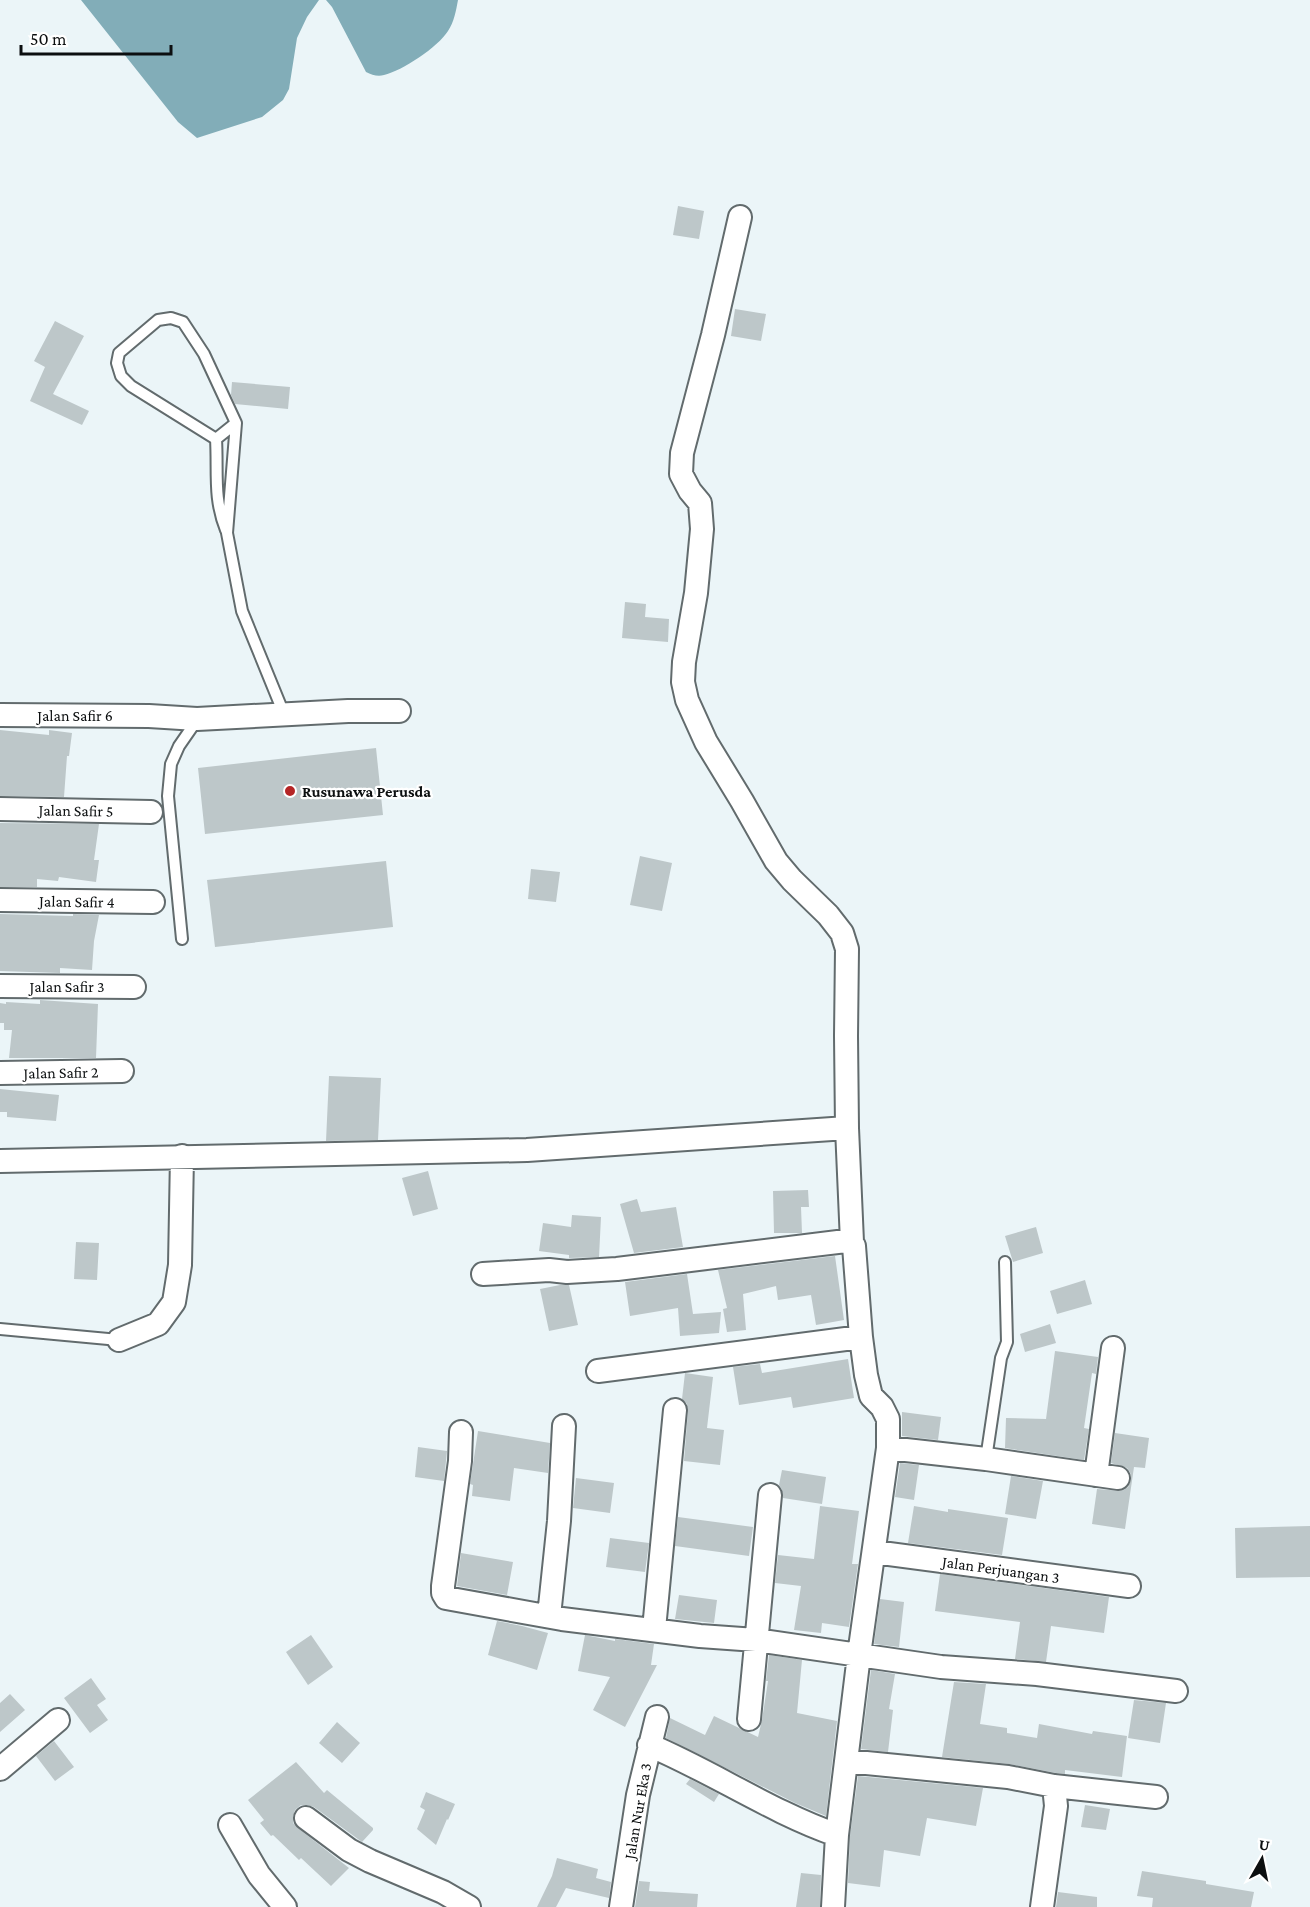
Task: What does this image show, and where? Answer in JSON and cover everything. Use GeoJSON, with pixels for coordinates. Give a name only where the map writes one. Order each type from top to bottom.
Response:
{"type":"FeatureCollection","features":[{"type":"Feature","properties":{"kind":"street"},"geometry":{"type":"LineString","coordinates":[[740,217],[713,335],[682,453],[681,474],[700,503],[702,529],[696,593],[684,662],[683,682],[687,700],[706,742],[776,861],[828,915],[842,933],[847,949],[847,1128],[852,1242],[861,1337],[871,1396],[882,1407],[888,1419],[888,1448],[837,1835],[833,1907]]}},
{"type":"Feature","properties":{"kind":"street","name":"Jalan Safir 6"},"geometry":{"type":"LineString","coordinates":[[0,715],[149,716],[197,719],[348,711],[399,711]]}},
{"type":"Feature","properties":{"kind":"street","name":"Jalan Safir 5"},"geometry":{"type":"LineString","coordinates":[[0,809],[151,812]]}},
{"type":"Feature","properties":{"kind":"street","name":"Jalan Safir 4"},"geometry":{"type":"LineString","coordinates":[[0,900],[153,902]]}},
{"type":"Feature","properties":{"kind":"street","name":"Jalan Safir 3"},"geometry":{"type":"LineString","coordinates":[[0,986],[134,987]]}},
{"type":"Feature","properties":{"kind":"street","name":"Jalan Safir 2"},"geometry":{"type":"LineString","coordinates":[[0,1073],[122,1071]]}},
{"type":"Feature","properties":{"kind":"street"},"geometry":{"type":"LineString","coordinates":[[4,1161],[527,1150],[847,1128]]}},
{"type":"Feature","properties":{"kind":"street"},"geometry":{"type":"LineString","coordinates":[[119,1340],[158,1324],[174,1302],[180,1265],[182,1156]]}},
{"type":"Feature","properties":{"kind":"street"},"geometry":{"type":"LineString","coordinates":[[483,1274],[549,1269],[567,1272],[617,1269],[852,1242]]}},
{"type":"Feature","properties":{"kind":"street"},"geometry":{"type":"LineString","coordinates":[[598,1371],[861,1337]]}},
{"type":"Feature","properties":{"kind":"street"},"geometry":{"type":"LineString","coordinates":[[888,1448],[1107,1476],[1113,1348]]}},
{"type":"Feature","properties":{"kind":"street"},"geometry":{"type":"LineString","coordinates":[[654,1629],[675,1410]]}},
{"type":"Feature","properties":{"kind":"street"},"geometry":{"type":"LineString","coordinates":[[549,1616],[559,1521],[564,1426]]}},
{"type":"Feature","properties":{"kind":"street"},"geometry":{"type":"LineString","coordinates":[[461,1432],[460,1461],[443,1593],[446,1598],[562,1619],[700,1636],[756,1640],[941,1666],[1037,1674],[1176,1691]]}},
{"type":"Feature","properties":{"kind":"street"},"geometry":{"type":"LineString","coordinates":[[749,1719],[770,1495]]}},
{"type":"Feature","properties":{"kind":"street","name":"Jalan Perjuangan 3"},"geometry":{"type":"LineString","coordinates":[[874,1552],[1129,1586]]}},
{"type":"Feature","properties":{"kind":"street","name":"Jalan Nur Eka 3"},"geometry":{"type":"LineString","coordinates":[[621,1907],[632,1830],[657,1717]]}},
{"type":"Feature","properties":{"kind":"street"},"geometry":{"type":"LineString","coordinates":[[0,1768],[58,1720]]}},
{"type":"Feature","properties":{"kind":"street"},"geometry":{"type":"LineString","coordinates":[[649,1745],[697,1766],[793,1819],[837,1835]]}},
{"type":"Feature","properties":{"kind":"street"},"geometry":{"type":"LineString","coordinates":[[846,1761],[1008,1777],[1054,1786],[1156,1797]]}},
{"type":"Feature","properties":{"kind":"street"},"geometry":{"type":"LineString","coordinates":[[1042,1907],[1056,1806],[1054,1786]]}},
{"type":"Feature","properties":{"kind":"street"},"geometry":{"type":"LineString","coordinates":[[306,1818],[349,1850],[440,1899],[469,1907]]}},
{"type":"Feature","properties":{"kind":"street"},"geometry":{"type":"LineString","coordinates":[[230,1825],[259,1875],[285,1907]]}},
{"type":"Feature","properties":{"kind":"lane"},"geometry":{"type":"LineString","coordinates":[[216,439],[130,386],[121,376],[117,363],[119,353],[158,320],[171,318],[183,322],[204,354],[236,423],[227,533]]}},
{"type":"Feature","properties":{"kind":"lane"},"geometry":{"type":"LineString","coordinates":[[216,439],[236,423]]}},
{"type":"Feature","properties":{"kind":"lane"},"geometry":{"type":"LineString","coordinates":[[216,439],[215,479],[219,512],[227,533],[242,611],[284,715]]}},
{"type":"Feature","properties":{"kind":"lane"},"geometry":{"type":"LineString","coordinates":[[182,939],[168,796],[171,764],[179,746],[197,719]]}},
{"type":"Feature","properties":{"kind":"lane"},"geometry":{"type":"LineString","coordinates":[[986,1459],[1001,1358],[1008,1342],[1005,1262]]}},
{"type":"Feature","properties":{"kind":"lane"},"geometry":{"type":"LineString","coordinates":[[0,1329],[119,1340]]}},
{"type":"Feature","properties":{"kind":"water"},"geometry":{"type":"Polygon","coordinates":[[[81,0],[319,0],[307,17],[297,38],[289,89],[283,100],[262,117],[197,138],[178,122],[81,0]]]}},
{"type":"Feature","properties":{"kind":"water"},"geometry":{"type":"Polygon","coordinates":[[[326,0],[458,0],[450,28],[436,44],[410,64],[380,76],[366,72],[332,7],[326,0]]]}},
{"type":"Feature","properties":{"kind":"building"},"geometry":{"type":"Polygon","coordinates":[[[678,206],[704,211],[699,239],[673,235],[678,206]]]}},
{"type":"Feature","properties":{"kind":"building"},"geometry":{"type":"Polygon","coordinates":[[[735,309],[766,314],[761,341],[731,336],[735,309]]]}},
{"type":"Feature","properties":{"kind":"building"},"geometry":{"type":"Polygon","coordinates":[[[55,321],[84,336],[53,394],[89,411],[82,425],[30,401],[45,367],[34,361],[55,321]]]}},
{"type":"Feature","properties":{"kind":"building"},"geometry":{"type":"Polygon","coordinates":[[[232,382],[290,387],[288,409],[235,404],[231,395],[232,382]]]}},
{"type":"Feature","properties":{"kind":"building"},"geometry":{"type":"Polygon","coordinates":[[[625,602],[646,604],[645,617],[669,619],[668,642],[622,638],[625,602]]]}},
{"type":"Feature","properties":{"kind":"building"},"geometry":{"type":"Polygon","coordinates":[[[0,730],[49,735],[49,730],[72,733],[69,756],[67,756],[64,797],[0,796],[0,730]]]}},
{"type":"Feature","properties":{"kind":"building","name":"Rusunawa Perusda"},"geometry":{"type":"Polygon","coordinates":[[[376,748],[383,815],[205,834],[198,768],[376,748]]]}},
{"type":"Feature","properties":{"kind":"building"},"geometry":{"type":"Polygon","coordinates":[[[0,823],[99,824],[94,860],[99,860],[96,882],[59,877],[58,881],[37,879],[37,887],[0,887],[0,823]]]}},
{"type":"Feature","properties":{"kind":"building"},"geometry":{"type":"Polygon","coordinates":[[[640,856],[672,863],[662,911],[630,905],[640,856]]]}},
{"type":"Feature","properties":{"kind":"building"},"geometry":{"type":"Polygon","coordinates":[[[386,861],[393,927],[215,947],[207,880],[386,861]]]}},
{"type":"Feature","properties":{"kind":"building"},"geometry":{"type":"Polygon","coordinates":[[[531,869],[560,872],[556,902],[528,899],[531,869]]]}},
{"type":"Feature","properties":{"kind":"building"},"geometry":{"type":"Polygon","coordinates":[[[0,914],[99,915],[92,970],[60,968],[60,973],[0,971],[0,914]]]}},
{"type":"Feature","properties":{"kind":"building"},"geometry":{"type":"Polygon","coordinates":[[[40,1000],[98,1004],[96,1058],[9,1058],[12,1030],[4,1030],[4,1023],[0,1023],[0,1003],[40,1004],[40,1000]]]}},
{"type":"Feature","properties":{"kind":"building"},"geometry":{"type":"Polygon","coordinates":[[[329,1076],[381,1078],[378,1140],[326,1141],[329,1076]]]}},
{"type":"Feature","properties":{"kind":"building"},"geometry":{"type":"Polygon","coordinates":[[[0,1089],[59,1095],[56,1121],[7,1117],[7,1112],[0,1112],[0,1089]]]}},
{"type":"Feature","properties":{"kind":"building"},"geometry":{"type":"Polygon","coordinates":[[[428,1171],[438,1209],[413,1216],[402,1178],[428,1171]]]}},
{"type":"Feature","properties":{"kind":"building"},"geometry":{"type":"Polygon","coordinates":[[[808,1190],[809,1207],[801,1207],[802,1233],[774,1233],[773,1191],[808,1190]]]}},
{"type":"Feature","properties":{"kind":"building"},"geometry":{"type":"Polygon","coordinates":[[[637,1199],[641,1212],[676,1207],[683,1247],[634,1253],[620,1204],[637,1199]]]}},
{"type":"Feature","properties":{"kind":"building"},"geometry":{"type":"Polygon","coordinates":[[[572,1215],[601,1217],[599,1257],[569,1258],[569,1255],[539,1251],[543,1223],[571,1227],[572,1215]]]}},
{"type":"Feature","properties":{"kind":"building"},"geometry":{"type":"Polygon","coordinates":[[[1036,1227],[1043,1253],[1013,1262],[1005,1236],[1036,1227]]]}},
{"type":"Feature","properties":{"kind":"building"},"geometry":{"type":"Polygon","coordinates":[[[76,1242],[99,1243],[97,1280],[74,1279],[76,1242]]]}},
{"type":"Feature","properties":{"kind":"building"},"geometry":{"type":"Polygon","coordinates":[[[835,1256],[844,1320],[816,1325],[811,1295],[778,1300],[776,1286],[743,1294],[746,1330],[727,1332],[723,1309],[727,1308],[718,1270],[835,1256]]]}},
{"type":"Feature","properties":{"kind":"building"},"geometry":{"type":"Polygon","coordinates":[[[687,1274],[693,1314],[721,1312],[719,1333],[680,1336],[678,1308],[630,1316],[625,1282],[687,1274]]]}},
{"type":"Feature","properties":{"kind":"building"},"geometry":{"type":"Polygon","coordinates":[[[1085,1280],[1092,1304],[1057,1314],[1050,1291],[1085,1280]]]}},
{"type":"Feature","properties":{"kind":"building"},"geometry":{"type":"Polygon","coordinates":[[[569,1285],[578,1325],[549,1331],[540,1289],[569,1285]]]}},
{"type":"Feature","properties":{"kind":"building"},"geometry":{"type":"Polygon","coordinates":[[[1050,1324],[1056,1343],[1025,1352],[1020,1334],[1050,1324]]]}},
{"type":"Feature","properties":{"kind":"building"},"geometry":{"type":"Polygon","coordinates":[[[1055,1351],[1098,1357],[1096,1374],[1092,1373],[1084,1428],[1089,1429],[1084,1460],[1005,1448],[1006,1418],[1046,1419],[1055,1351]]]}},
{"type":"Feature","properties":{"kind":"building"},"geometry":{"type":"Polygon","coordinates":[[[848,1359],[854,1398],[793,1408],[791,1397],[739,1405],[733,1367],[760,1364],[762,1373],[848,1359]]]}},
{"type":"Feature","properties":{"kind":"building"},"geometry":{"type":"Polygon","coordinates":[[[685,1373],[713,1377],[707,1428],[724,1430],[720,1465],[684,1461],[688,1411],[687,1404],[682,1399],[685,1373]]]}},
{"type":"Feature","properties":{"kind":"building"},"geometry":{"type":"Polygon","coordinates":[[[902,1412],[941,1417],[938,1440],[902,1436],[902,1412]]]}},
{"type":"Feature","properties":{"kind":"building"},"geometry":{"type":"Polygon","coordinates":[[[478,1431],[550,1443],[548,1473],[514,1468],[510,1501],[472,1496],[473,1485],[470,1484],[478,1431]]]}},
{"type":"Feature","properties":{"kind":"building"},"geometry":{"type":"Polygon","coordinates":[[[1115,1433],[1149,1438],[1145,1468],[1134,1467],[1125,1529],[1092,1524],[1097,1489],[1122,1491],[1128,1487],[1131,1480],[1131,1474],[1127,1468],[1111,1463],[1115,1433]]]}},
{"type":"Feature","properties":{"kind":"building"},"geometry":{"type":"Polygon","coordinates":[[[418,1447],[447,1451],[444,1481],[415,1477],[418,1447]]]}},
{"type":"Feature","properties":{"kind":"building"},"geometry":{"type":"Polygon","coordinates":[[[900,1463],[919,1465],[914,1500],[895,1497],[900,1463]]]}},
{"type":"Feature","properties":{"kind":"building"},"geometry":{"type":"Polygon","coordinates":[[[782,1470],[826,1477],[822,1504],[783,1498],[779,1485],[782,1470]]]}},
{"type":"Feature","properties":{"kind":"building"},"geometry":{"type":"Polygon","coordinates":[[[1011,1476],[1043,1481],[1036,1519],[1005,1514],[1011,1476]]]}},
{"type":"Feature","properties":{"kind":"building"},"geometry":{"type":"Polygon","coordinates":[[[576,1478],[614,1483],[610,1513],[573,1508],[576,1478]]]}},
{"type":"Feature","properties":{"kind":"building"},"geometry":{"type":"Polygon","coordinates":[[[820,1506],[859,1511],[852,1564],[858,1564],[849,1627],[822,1623],[821,1633],[794,1630],[801,1586],[775,1583],[778,1555],[814,1559],[820,1506]]]}},
{"type":"Feature","properties":{"kind":"building"},"geometry":{"type":"Polygon","coordinates":[[[914,1506],[1008,1518],[1002,1555],[908,1543],[914,1506]]]}},
{"type":"Feature","properties":{"kind":"building"},"geometry":{"type":"Polygon","coordinates":[[[678,1517],[753,1527],[749,1556],[675,1546],[678,1517]]]}},
{"type":"Feature","properties":{"kind":"building"},"geometry":{"type":"Polygon","coordinates":[[[1310,1526],[1310,1577],[1236,1578],[1235,1528],[1310,1526]]]}},
{"type":"Feature","properties":{"kind":"building"},"geometry":{"type":"Polygon","coordinates":[[[610,1538],[649,1543],[645,1572],[606,1567],[610,1538]]]}},
{"type":"Feature","properties":{"kind":"building"},"geometry":{"type":"Polygon","coordinates":[[[461,1553],[513,1562],[507,1595],[457,1586],[461,1553]]]}},
{"type":"Feature","properties":{"kind":"building"},"geometry":{"type":"Polygon","coordinates":[[[940,1574],[1109,1597],[1104,1633],[1051,1626],[1046,1662],[1015,1659],[1020,1622],[935,1611],[940,1574]]]}},
{"type":"Feature","properties":{"kind":"building"},"geometry":{"type":"Polygon","coordinates":[[[679,1595],[717,1600],[714,1623],[675,1619],[679,1595]]]}},
{"type":"Feature","properties":{"kind":"building"},"geometry":{"type":"Polygon","coordinates":[[[880,1599],[904,1602],[899,1647],[874,1644],[880,1599]]]}},
{"type":"Feature","properties":{"kind":"building"},"geometry":{"type":"Polygon","coordinates":[[[497,1621],[548,1633],[537,1670],[488,1655],[497,1621]]]}},
{"type":"Feature","properties":{"kind":"building"},"geometry":{"type":"Polygon","coordinates":[[[311,1635],[333,1667],[308,1685],[286,1652],[311,1635]]]}},
{"type":"Feature","properties":{"kind":"building"},"geometry":{"type":"Polygon","coordinates":[[[585,1635],[615,1641],[615,1639],[654,1644],[651,1665],[657,1665],[625,1727],[593,1710],[610,1677],[578,1671],[585,1635]]]}},
{"type":"Feature","properties":{"kind":"building"},"geometry":{"type":"Polygon","coordinates":[[[769,1655],[802,1660],[797,1713],[837,1721],[826,1816],[795,1803],[666,1738],[670,1718],[705,1735],[714,1716],[758,1737],[768,1681],[766,1681],[769,1655]]]}},
{"type":"Feature","properties":{"kind":"building"},"geometry":{"type":"Polygon","coordinates":[[[871,1670],[895,1674],[889,1709],[893,1710],[888,1752],[861,1749],[871,1670]]]}},
{"type":"Feature","properties":{"kind":"building"},"geometry":{"type":"Polygon","coordinates":[[[91,1678],[106,1699],[97,1705],[108,1720],[90,1733],[64,1698],[91,1678]]]}},
{"type":"Feature","properties":{"kind":"building"},"geometry":{"type":"Polygon","coordinates":[[[954,1682],[986,1684],[980,1724],[1007,1728],[1007,1733],[1037,1738],[1039,1724],[1092,1734],[1093,1731],[1127,1736],[1122,1777],[1065,1770],[1065,1774],[1056,1773],[1009,1764],[942,1757],[954,1682]]]}},
{"type":"Feature","properties":{"kind":"building"},"geometry":{"type":"Polygon","coordinates":[[[10,1694],[25,1710],[0,1732],[0,1703],[10,1694]]]}},
{"type":"Feature","properties":{"kind":"building"},"geometry":{"type":"Polygon","coordinates":[[[1134,1700],[1166,1703],[1160,1743],[1128,1738],[1134,1700]]]}},
{"type":"Feature","properties":{"kind":"building"},"geometry":{"type":"Polygon","coordinates":[[[337,1722],[360,1743],[342,1763],[319,1743],[337,1722]]]}},
{"type":"Feature","properties":{"kind":"building"},"geometry":{"type":"Polygon","coordinates":[[[54,1741],[74,1767],[55,1781],[36,1756],[54,1741]]]}},
{"type":"Feature","properties":{"kind":"building"},"geometry":{"type":"Polygon","coordinates":[[[296,1762],[324,1793],[327,1790],[373,1828],[362,1842],[314,1807],[301,1805],[295,1810],[293,1823],[349,1868],[331,1886],[301,1858],[299,1860],[273,1835],[271,1836],[260,1823],[264,1820],[248,1800],[296,1762]]]}},
{"type":"Feature","properties":{"kind":"building"},"geometry":{"type":"Polygon","coordinates":[[[858,1776],[983,1788],[976,1826],[927,1818],[920,1856],[884,1850],[880,1887],[848,1883],[850,1836],[858,1776]]]}},
{"type":"Feature","properties":{"kind":"building"},"geometry":{"type":"Polygon","coordinates":[[[690,1779],[719,1794],[714,1802],[686,1784],[690,1779]]]}},
{"type":"Feature","properties":{"kind":"building"},"geometry":{"type":"Polygon","coordinates":[[[426,1792],[455,1804],[436,1845],[417,1829],[425,1810],[420,1807],[426,1792]]]}},
{"type":"Feature","properties":{"kind":"building"},"geometry":{"type":"Polygon","coordinates":[[[1085,1805],[1110,1809],[1106,1830],[1081,1827],[1085,1805]]]}},
{"type":"Feature","properties":{"kind":"building"},"geometry":{"type":"Polygon","coordinates":[[[557,1858],[598,1869],[596,1878],[611,1882],[609,1898],[566,1888],[556,1907],[537,1907],[552,1876],[557,1858]]]}},
{"type":"Feature","properties":{"kind":"building"},"geometry":{"type":"Polygon","coordinates":[[[1142,1871],[1206,1881],[1206,1884],[1254,1892],[1251,1907],[1152,1907],[1153,1898],[1137,1896],[1142,1871]]]}},
{"type":"Feature","properties":{"kind":"building"},"geometry":{"type":"Polygon","coordinates":[[[801,1873],[821,1875],[820,1907],[796,1907],[801,1873]]]}},
{"type":"Feature","properties":{"kind":"building"},"geometry":{"type":"Polygon","coordinates":[[[639,1881],[650,1882],[649,1891],[698,1894],[697,1907],[635,1907],[639,1881]]]}},
{"type":"Feature","properties":{"kind":"building"},"geometry":{"type":"Polygon","coordinates":[[[1058,1892],[1097,1897],[1097,1907],[1056,1907],[1058,1892]]]}},
{"type":"Feature","properties":{"kind":"place","name":"Rusunawa Perusda"},"geometry":{"type":"Point","coordinates":[290,791]}}]}
